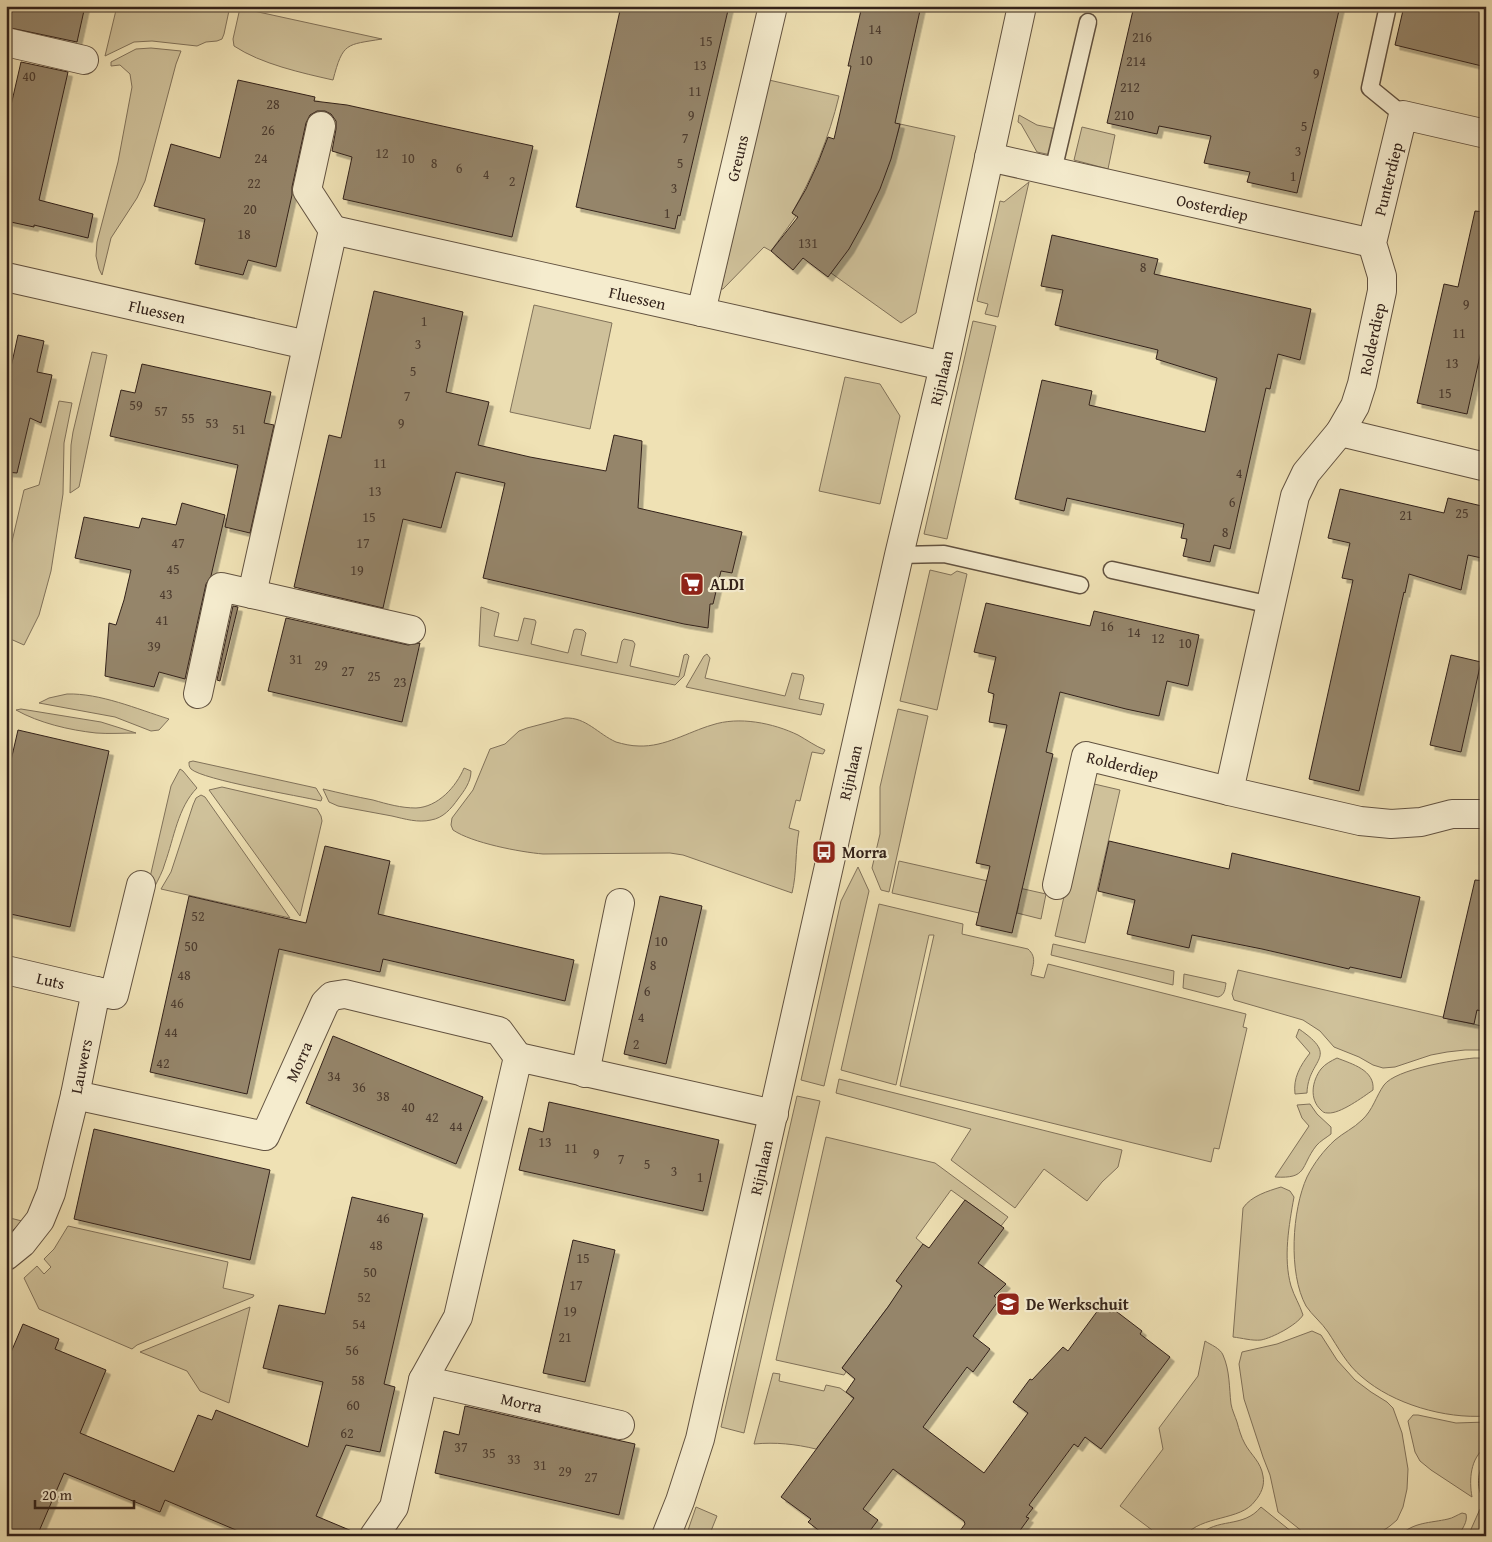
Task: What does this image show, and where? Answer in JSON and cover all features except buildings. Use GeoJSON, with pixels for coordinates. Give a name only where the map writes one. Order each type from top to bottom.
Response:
{"type":"FeatureCollection","features":[{"type":"Feature","properties":{"kind":"street","name":"Greuns"},"geometry":{"type":"LineString","coordinates":[[701,312],[774,6]]}},
{"type":"Feature","properties":{"kind":"street","name":"Rijnlaan"},"geometry":{"type":"LineString","coordinates":[[666,1536],[680,1501],[700,1439],[899,555],[944,366],[1022,6]]}},
{"type":"Feature","properties":{"kind":"street"},"geometry":{"type":"LineString","coordinates":[[6,42],[84,60]]}},
{"type":"Feature","properties":{"kind":"street"},"geometry":{"type":"LineString","coordinates":[[1403,115],[1486,134]]}},
{"type":"Feature","properties":{"kind":"street","name":"Punterdiep"},"geometry":{"type":"LineString","coordinates":[[1372,243],[1403,115]]}},
{"type":"Feature","properties":{"kind":"street"},"geometry":{"type":"LineString","coordinates":[[252,594],[333,230],[307,190],[321,126]]}},
{"type":"Feature","properties":{"kind":"street","name":"Oosterdiep"},"geometry":{"type":"LineString","coordinates":[[989,157],[1372,243]]}},
{"type":"Feature","properties":{"kind":"street","name":"Fluessen"},"geometry":{"type":"LineString","coordinates":[[333,230],[944,366]]}},
{"type":"Feature","properties":{"kind":"street","name":"Rolderdiep"},"geometry":{"type":"LineString","coordinates":[[1229,792],[1295,496],[1306,473],[1340,432],[1355,406],[1362,384],[1382,291],[1382,276],[1372,243]]}},
{"type":"Feature","properties":{"kind":"street","name":"Fluessen"},"geometry":{"type":"LineString","coordinates":[[6,277],[307,345]]}},
{"type":"Feature","properties":{"kind":"street"},"geometry":{"type":"LineString","coordinates":[[1340,432],[1486,467]]}},
{"type":"Feature","properties":{"kind":"street"},"geometry":{"type":"LineString","coordinates":[[198,694],[221,587],[411,630]]}},
{"type":"Feature","properties":{"kind":"street","name":"Rolderdiep"},"geometry":{"type":"LineString","coordinates":[[1057,885],[1086,756],[1229,792],[1360,821],[1391,824],[1421,822],[1452,814],[1486,814]]}},
{"type":"Feature","properties":{"kind":"street"},"geometry":{"type":"LineString","coordinates":[[96,991],[114,995],[141,885]]}},
{"type":"Feature","properties":{"kind":"street"},"geometry":{"type":"LineString","coordinates":[[585,1073],[620,903]]}},
{"type":"Feature","properties":{"kind":"street","name":"Luts"},"geometry":{"type":"LineString","coordinates":[[6,970],[96,991]]}},
{"type":"Feature","properties":{"kind":"street","name":"Lauwers"},"geometry":{"type":"LineString","coordinates":[[6,1256],[22,1242],[40,1220],[48,1202],[75,1095],[96,991]]}},
{"type":"Feature","properties":{"kind":"street","name":"Morra"},"geometry":{"type":"LineString","coordinates":[[75,1095],[265,1136],[325,1003],[332,996],[345,994],[499,1031],[518,1058]]}},
{"type":"Feature","properties":{"kind":"street"},"geometry":{"type":"LineString","coordinates":[[374,1536],[394,1508],[423,1380],[458,1317],[518,1058],[774,1114]]}},
{"type":"Feature","properties":{"kind":"street","name":"Morra"},"geometry":{"type":"LineString","coordinates":[[423,1380],[620,1425]]}},
{"type":"Feature","properties":{"kind":"lane"},"geometry":{"type":"LineString","coordinates":[[1388,6],[1370,88],[1403,115]]}},
{"type":"Feature","properties":{"kind":"lane"},"geometry":{"type":"LineString","coordinates":[[1053,171],[1088,22]]}},
{"type":"Feature","properties":{"kind":"lane"},"geometry":{"type":"LineString","coordinates":[[899,555],[944,554],[1080,585]]}},
{"type":"Feature","properties":{"kind":"lane"},"geometry":{"type":"LineString","coordinates":[[1112,570],[1271,605]]}},
{"type":"Feature","properties":{"kind":"shaded area"},"geometry":{"type":"Polygon","coordinates":[[[117,6],[230,6],[224,34],[222,39],[217,41],[206,42],[197,46],[152,41],[134,42],[105,56],[117,6]]]}},
{"type":"Feature","properties":{"kind":"shaded area"},"geometry":{"type":"Polygon","coordinates":[[[240,8],[382,39],[353,45],[343,52],[333,80],[269,63],[234,46],[233,39],[240,8]]]}},
{"type":"Feature","properties":{"kind":"shaded area"},"geometry":{"type":"Polygon","coordinates":[[[151,48],[181,51],[145,181],[137,198],[111,238],[102,275],[96,256],[97,242],[118,162],[132,87],[130,74],[120,65],[111,66],[111,62],[136,49],[151,48]]]}},
{"type":"Feature","properties":{"kind":"shaded area"},"geometry":{"type":"Polygon","coordinates":[[[769,80],[839,96],[820,156],[792,213],[796,216],[771,251],[764,247],[721,289],[769,80]]]}},
{"type":"Feature","properties":{"kind":"shaded area"},"geometry":{"type":"Polygon","coordinates":[[[1019,115],[1037,125],[1057,129],[1051,155],[1037,152],[1018,122],[1019,115]]]}},
{"type":"Feature","properties":{"kind":"shaded area"},"geometry":{"type":"Polygon","coordinates":[[[900,124],[955,136],[916,313],[901,323],[831,273],[873,202],[888,165],[900,124]]]}},
{"type":"Feature","properties":{"kind":"shaded area"},"geometry":{"type":"Polygon","coordinates":[[[1082,127],[1115,135],[1108,169],[1074,160],[1082,127]]]}},
{"type":"Feature","properties":{"kind":"shaded area"},"geometry":{"type":"Polygon","coordinates":[[[1029,182],[998,317],[985,314],[988,304],[977,301],[1000,201],[1004,202],[1029,182]]]}},
{"type":"Feature","properties":{"kind":"shaded area"},"geometry":{"type":"Polygon","coordinates":[[[534,305],[612,323],[590,429],[510,412],[534,305]]]}},
{"type":"Feature","properties":{"kind":"shaded area"},"geometry":{"type":"Polygon","coordinates":[[[973,321],[996,326],[947,539],[924,534],[973,321]]]}},
{"type":"Feature","properties":{"kind":"shaded area"},"geometry":{"type":"Polygon","coordinates":[[[92,352],[107,355],[79,487],[70,493],[73,432],[92,352]]]}},
{"type":"Feature","properties":{"kind":"shaded area"},"geometry":{"type":"Polygon","coordinates":[[[845,377],[880,384],[900,416],[880,504],[819,491],[845,377]]]}},
{"type":"Feature","properties":{"kind":"shaded area"},"geometry":{"type":"Polygon","coordinates":[[[59,401],[72,403],[64,443],[63,494],[51,571],[39,615],[24,645],[6,637],[6,567],[24,490],[39,485],[59,401]]]}},
{"type":"Feature","properties":{"kind":"shaded area"},"geometry":{"type":"Polygon","coordinates":[[[930,570],[951,575],[957,571],[967,574],[937,710],[900,701],[930,570]]]}},
{"type":"Feature","properties":{"kind":"shaded area"},"geometry":{"type":"Polygon","coordinates":[[[481,607],[499,613],[494,636],[518,641],[524,618],[535,620],[531,644],[568,653],[574,630],[583,630],[586,633],[581,655],[617,663],[624,639],[633,641],[635,644],[630,666],[679,677],[684,655],[687,654],[689,656],[684,676],[675,685],[479,646],[481,607]]]}},
{"type":"Feature","properties":{"kind":"shaded area"},"geometry":{"type":"Polygon","coordinates":[[[707,654],[710,658],[705,678],[785,696],[792,673],[803,675],[799,699],[824,704],[821,715],[686,687],[707,654]]]}},
{"type":"Feature","properties":{"kind":"shaded area"},"geometry":{"type":"Polygon","coordinates":[[[67,694],[80,694],[105,699],[169,719],[159,730],[151,731],[115,717],[39,703],[49,698],[67,694]]]}},
{"type":"Feature","properties":{"kind":"shaded area"},"geometry":{"type":"Polygon","coordinates":[[[21,709],[101,722],[136,733],[96,733],[65,728],[34,719],[16,710],[21,709]]]}},
{"type":"Feature","properties":{"kind":"shaded area"},"geometry":{"type":"Polygon","coordinates":[[[898,709],[928,716],[889,892],[881,890],[872,868],[880,834],[880,787],[898,709]]]}},
{"type":"Feature","properties":{"kind":"shaded area"},"geometry":{"type":"Polygon","coordinates":[[[565,718],[572,718],[586,723],[616,742],[639,746],[667,742],[722,722],[756,722],[778,727],[798,735],[825,750],[823,754],[812,752],[800,801],[796,800],[789,828],[799,831],[792,893],[683,855],[670,853],[543,854],[484,843],[461,835],[453,830],[451,825],[452,818],[473,790],[490,749],[505,744],[519,731],[565,718]]]}},
{"type":"Feature","properties":{"kind":"shaded area"},"geometry":{"type":"Polygon","coordinates":[[[193,761],[316,788],[322,798],[321,801],[213,778],[191,769],[189,762],[193,761]]]}},
{"type":"Feature","properties":{"kind":"shaded area"},"geometry":{"type":"Polygon","coordinates":[[[464,768],[471,771],[471,775],[463,793],[446,812],[435,819],[426,821],[338,806],[329,802],[323,789],[394,806],[424,807],[445,795],[461,775],[464,768]]]}},
{"type":"Feature","properties":{"kind":"shaded area"},"geometry":{"type":"Polygon","coordinates":[[[180,769],[197,788],[181,813],[163,869],[154,888],[148,886],[171,786],[180,769]]]}},
{"type":"Feature","properties":{"kind":"shaded area"},"geometry":{"type":"Polygon","coordinates":[[[1090,783],[1120,790],[1085,943],[1055,936],[1090,783]]]}},
{"type":"Feature","properties":{"kind":"shaded area"},"geometry":{"type":"Polygon","coordinates":[[[222,787],[317,809],[322,821],[300,916],[209,790],[222,787]]]}},
{"type":"Feature","properties":{"kind":"shaded area"},"geometry":{"type":"Polygon","coordinates":[[[201,795],[205,797],[290,918],[161,889],[171,872],[193,805],[196,798],[201,795]]]}},
{"type":"Feature","properties":{"kind":"shaded area"},"geometry":{"type":"Polygon","coordinates":[[[899,861],[1046,894],[1041,919],[1017,913],[1019,904],[983,896],[979,913],[892,893],[899,861]]]}},
{"type":"Feature","properties":{"kind":"shaded area"},"geometry":{"type":"Polygon","coordinates":[[[858,867],[869,891],[824,1086],[801,1080],[841,901],[858,867]]]}},
{"type":"Feature","properties":{"kind":"shaded area"},"geometry":{"type":"Polygon","coordinates":[[[879,904],[963,924],[962,934],[1028,949],[1033,955],[1031,975],[1044,978],[1048,964],[1246,1014],[1243,1027],[1247,1028],[1219,1149],[1214,1148],[1211,1162],[900,1086],[934,935],[929,935],[896,1085],[841,1070],[879,904]]]}},
{"type":"Feature","properties":{"kind":"shaded area"},"geometry":{"type":"Polygon","coordinates":[[[1053,944],[1174,971],[1173,985],[1051,955],[1053,944]]]}},
{"type":"Feature","properties":{"kind":"shaded area"},"geometry":{"type":"Polygon","coordinates":[[[1238,970],[1486,1027],[1486,1050],[1447,1052],[1431,1055],[1395,1067],[1383,1068],[1373,1065],[1334,1047],[1320,1031],[1303,1020],[1234,1000],[1232,994],[1238,970]]]}},
{"type":"Feature","properties":{"kind":"shaded area"},"geometry":{"type":"Polygon","coordinates":[[[1184,974],[1226,983],[1224,992],[1218,997],[1183,988],[1184,974]]]}},
{"type":"Feature","properties":{"kind":"shaded area"},"geometry":{"type":"Polygon","coordinates":[[[1299,1029],[1318,1046],[1320,1053],[1309,1081],[1307,1093],[1295,1094],[1298,1072],[1310,1053],[1296,1037],[1299,1029]]]}},
{"type":"Feature","properties":{"kind":"shaded area"},"geometry":{"type":"Polygon","coordinates":[[[1337,1058],[1356,1065],[1366,1073],[1373,1083],[1373,1090],[1339,1111],[1326,1113],[1317,1106],[1313,1095],[1314,1084],[1321,1069],[1337,1058]]]}},
{"type":"Feature","properties":{"kind":"shaded area"},"geometry":{"type":"Polygon","coordinates":[[[1486,1058],[1486,1416],[1454,1415],[1420,1408],[1389,1395],[1362,1377],[1343,1356],[1326,1329],[1306,1306],[1296,1277],[1294,1259],[1295,1224],[1302,1191],[1310,1172],[1331,1144],[1366,1116],[1384,1085],[1390,1079],[1412,1070],[1440,1063],[1486,1058]]]}},
{"type":"Feature","properties":{"kind":"shaded area"},"geometry":{"type":"Polygon","coordinates":[[[839,1079],[1122,1150],[1118,1167],[1102,1182],[1087,1201],[1044,1169],[1015,1208],[951,1160],[971,1129],[836,1093],[839,1079]]]}},
{"type":"Feature","properties":{"kind":"shaded area"},"geometry":{"type":"Polygon","coordinates":[[[797,1096],[820,1101],[744,1433],[721,1427],[797,1096]]]}},
{"type":"Feature","properties":{"kind":"shaded area"},"geometry":{"type":"Polygon","coordinates":[[[1310,1104],[1317,1114],[1331,1127],[1331,1134],[1316,1146],[1298,1174],[1275,1177],[1309,1126],[1302,1118],[1297,1105],[1310,1104]]]}},
{"type":"Feature","properties":{"kind":"shaded area"},"geometry":{"type":"Polygon","coordinates":[[[826,1137],[935,1163],[1008,1217],[1001,1226],[951,1190],[916,1238],[923,1244],[903,1287],[842,1368],[846,1372],[844,1375],[776,1360],[826,1137]]]}},
{"type":"Feature","properties":{"kind":"shaded area"},"geometry":{"type":"Polygon","coordinates":[[[1281,1187],[1290,1191],[1294,1197],[1289,1230],[1287,1264],[1291,1286],[1303,1315],[1290,1327],[1266,1339],[1254,1340],[1233,1337],[1243,1208],[1255,1197],[1281,1187]]]}},
{"type":"Feature","properties":{"kind":"shaded area"},"geometry":{"type":"Polygon","coordinates":[[[6,1217],[22,1221],[6,1237],[6,1217]]]}},
{"type":"Feature","properties":{"kind":"shaded area"},"geometry":{"type":"Polygon","coordinates":[[[68,1226],[228,1262],[223,1288],[254,1295],[137,1345],[132,1349],[39,1309],[24,1278],[37,1266],[44,1274],[51,1267],[44,1259],[54,1249],[68,1226]]]}},
{"type":"Feature","properties":{"kind":"shaded area"},"geometry":{"type":"Polygon","coordinates":[[[250,1307],[229,1403],[200,1391],[187,1371],[140,1352],[250,1307]]]}},
{"type":"Feature","properties":{"kind":"shaded area"},"geometry":{"type":"Polygon","coordinates":[[[1312,1331],[1321,1335],[1337,1360],[1355,1380],[1393,1408],[1402,1433],[1408,1469],[1407,1489],[1403,1507],[1397,1520],[1375,1536],[1308,1536],[1278,1512],[1270,1475],[1244,1399],[1239,1364],[1242,1352],[1277,1344],[1312,1331]]]}},
{"type":"Feature","properties":{"kind":"shaded area"},"geometry":{"type":"Polygon","coordinates":[[[1205,1341],[1218,1349],[1223,1355],[1228,1373],[1232,1409],[1247,1448],[1260,1467],[1263,1476],[1263,1486],[1255,1501],[1240,1512],[1201,1524],[1185,1536],[1160,1536],[1120,1506],[1163,1449],[1159,1428],[1198,1376],[1205,1341]]]}},
{"type":"Feature","properties":{"kind":"shaded area"},"geometry":{"type":"Polygon","coordinates":[[[773,1373],[780,1374],[779,1381],[824,1391],[826,1385],[840,1388],[855,1399],[816,1449],[785,1444],[754,1444],[773,1373]]]}},
{"type":"Feature","properties":{"kind":"shaded area"},"geometry":{"type":"Polygon","coordinates":[[[1413,1415],[1456,1423],[1486,1422],[1486,1447],[1477,1457],[1472,1470],[1472,1497],[1420,1461],[1415,1452],[1408,1421],[1413,1415]]]}},
{"type":"Feature","properties":{"kind":"shaded area"},"geometry":{"type":"Polygon","coordinates":[[[1486,1458],[1486,1503],[1482,1498],[1478,1480],[1486,1458]]]}},
{"type":"Feature","properties":{"kind":"shaded area"},"geometry":{"type":"Polygon","coordinates":[[[696,1507],[717,1516],[709,1536],[686,1536],[696,1507]]]}},
{"type":"Feature","properties":{"kind":"shaded area"},"geometry":{"type":"Polygon","coordinates":[[[1261,1507],[1297,1536],[1220,1536],[1212,1532],[1199,1536],[1213,1527],[1246,1518],[1254,1514],[1261,1507]]]}},
{"type":"Feature","properties":{"kind":"shaded area"},"geometry":{"type":"Polygon","coordinates":[[[1480,1509],[1486,1513],[1486,1536],[1468,1536],[1480,1509]]]}},
{"type":"Feature","properties":{"kind":"shaded area"},"geometry":{"type":"Polygon","coordinates":[[[1462,1513],[1466,1514],[1466,1520],[1458,1536],[1400,1536],[1410,1528],[1450,1519],[1462,1513]]]}},
{"type":"Feature","properties":{"kind":"place","name":"ALDI"},"geometry":{"type":"Point","coordinates":[692,584]}},
{"type":"Feature","properties":{"kind":"place","name":"Morra"},"geometry":{"type":"Point","coordinates":[824,852]}},
{"type":"Feature","properties":{"kind":"place","name":"De Werkschuit"},"geometry":{"type":"Point","coordinates":[1008,1304]}}]}
